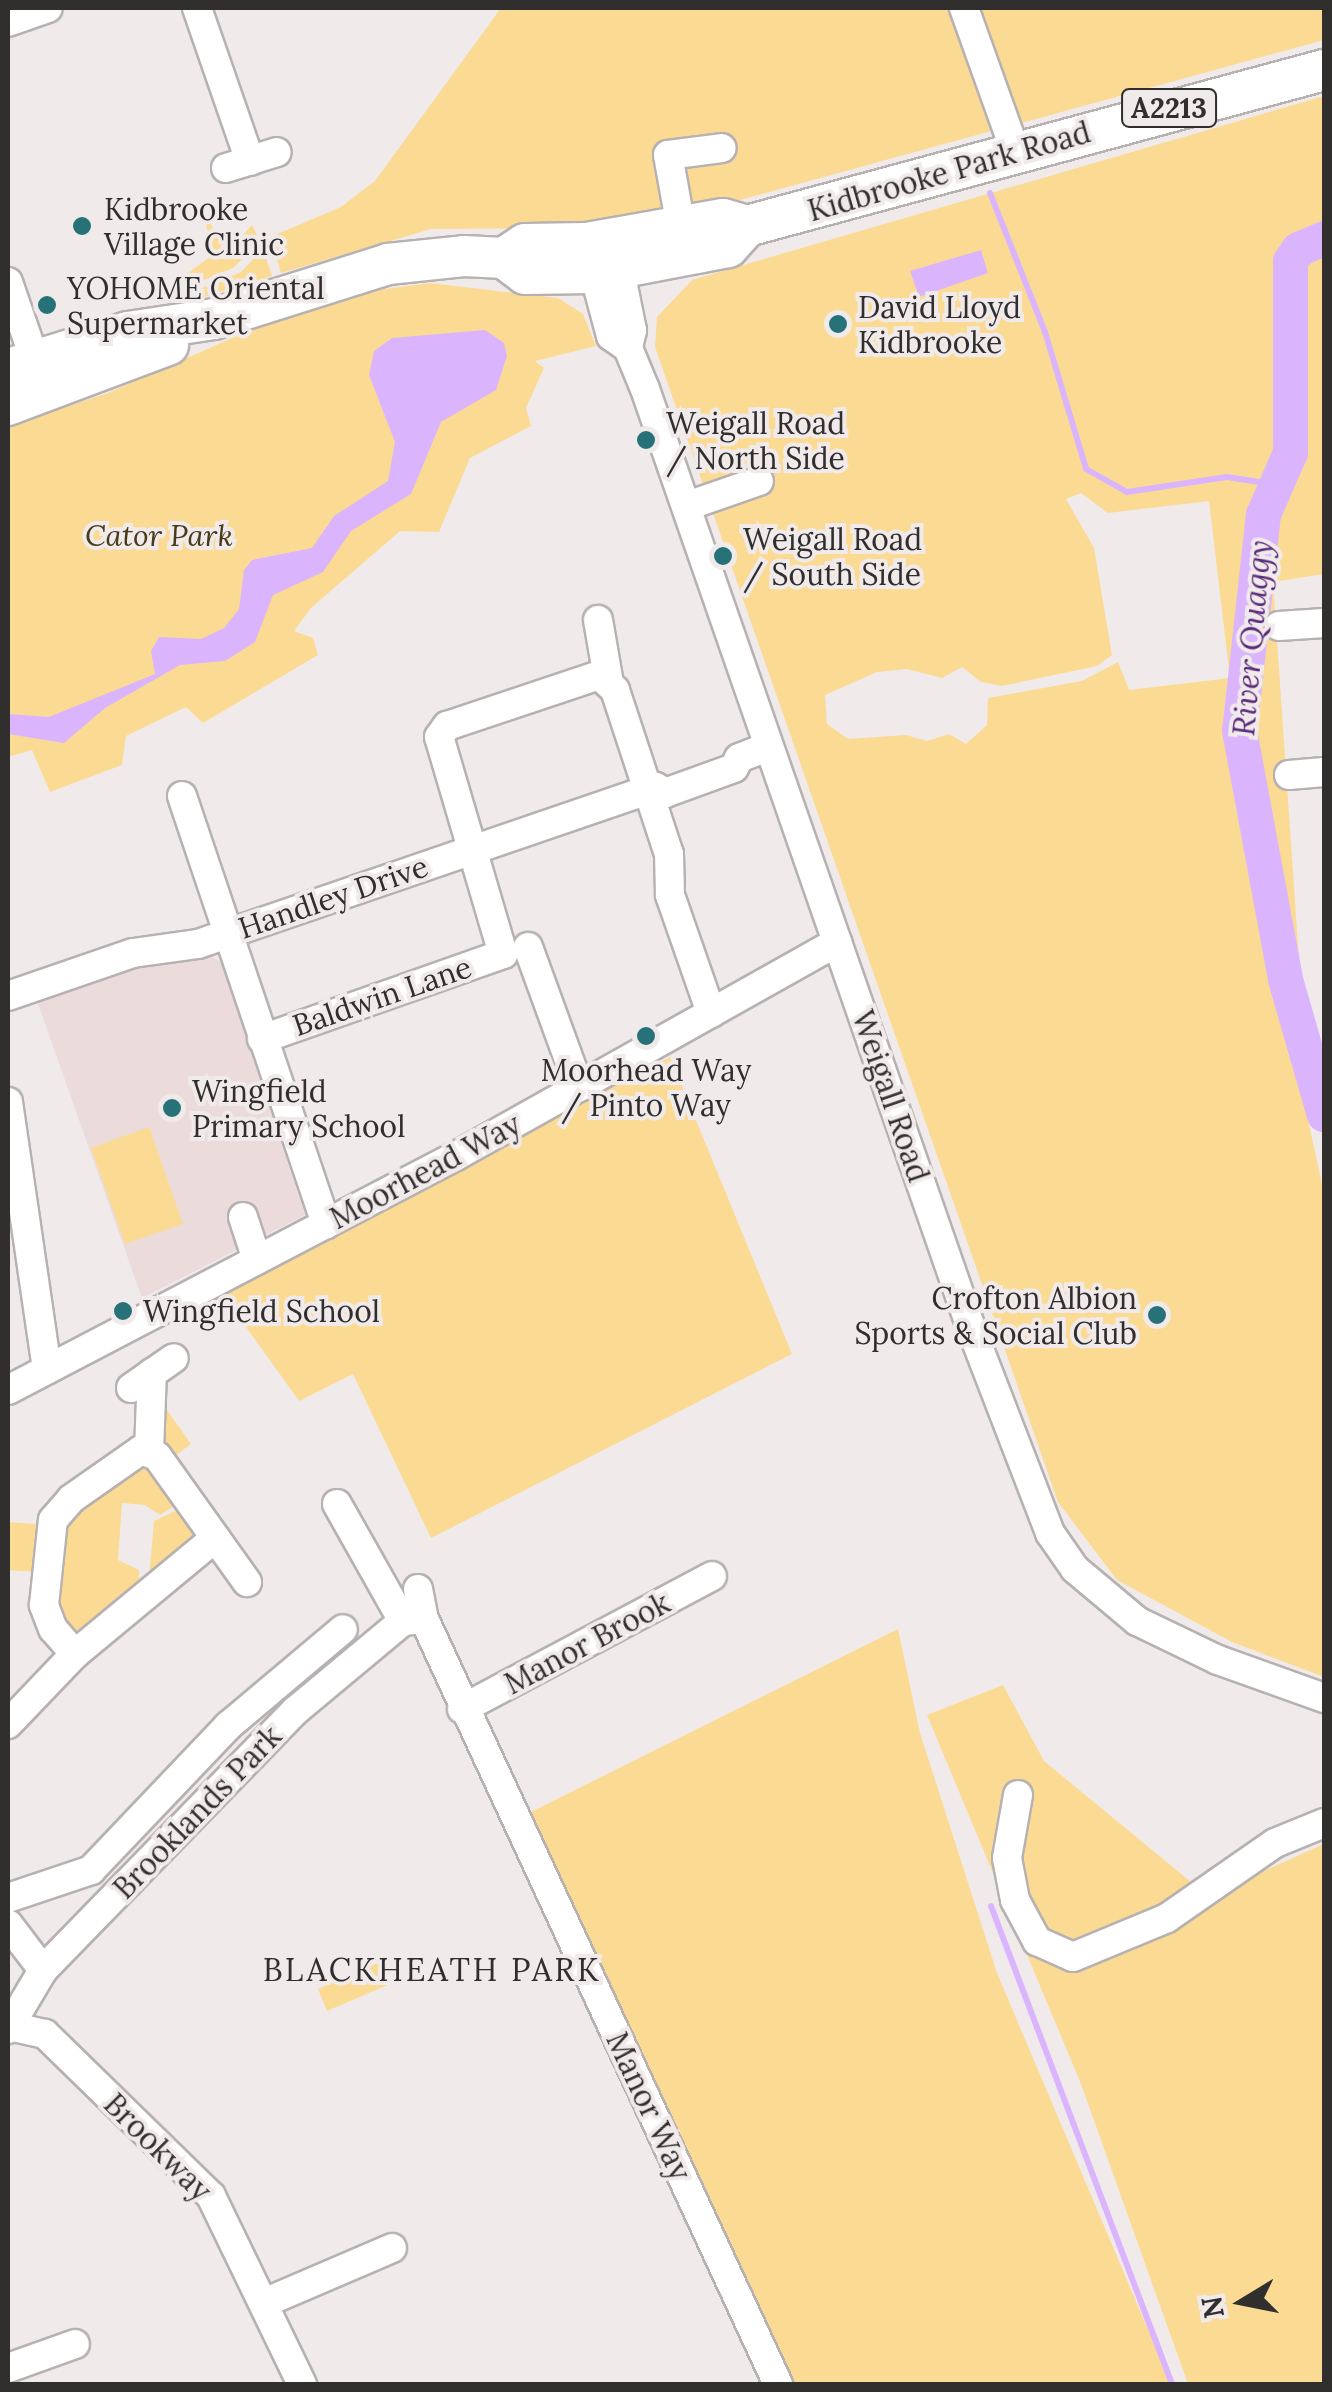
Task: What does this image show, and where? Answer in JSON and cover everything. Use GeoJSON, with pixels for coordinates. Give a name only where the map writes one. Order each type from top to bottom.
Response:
{"type":"FeatureCollection","features":[{"type":"Feature","properties":{"kind":"highway","name":"Kidbrooke Park Road"},"geometry":{"type":"LineString","coordinates":[[603,256],[681,227],[722,219],[747,226],[1324,70]]}},
{"type":"Feature","properties":{"kind":"highway","name":"Kidbrooke Park Road"},"geometry":{"type":"LineString","coordinates":[[8,405],[29,373],[196,334],[214,318],[388,264],[449,256],[504,258],[525,244],[603,256],[728,247],[747,226]]}},
{"type":"Feature","properties":{"kind":"street"},"geometry":{"type":"LineString","coordinates":[[8,22],[48,8]]}},
{"type":"Feature","properties":{"kind":"street"},"geometry":{"type":"LineString","coordinates":[[197,8],[251,160]]}},
{"type":"Feature","properties":{"kind":"street"},"geometry":{"type":"LineString","coordinates":[[964,8],[1016,152]]}},
{"type":"Feature","properties":{"kind":"street"},"geometry":{"type":"LineString","coordinates":[[681,227],[668,154],[722,148]]}},
{"type":"Feature","properties":{"kind":"street","name":"Weigall Road"},"geometry":{"type":"LineString","coordinates":[[603,256],[632,330],[628,348],[1050,1533],[1076,1569],[1137,1621],[1218,1660],[1324,1698]]}},
{"type":"Feature","properties":{"kind":"street"},"geometry":{"type":"LineString","coordinates":[[8,282],[29,373]]}},
{"type":"Feature","properties":{"kind":"street"},"geometry":{"type":"LineString","coordinates":[[687,506],[760,481]]}},
{"type":"Feature","properties":{"kind":"street"},"geometry":{"type":"LineString","coordinates":[[598,620],[608,678],[652,788],[669,854],[668,887],[711,1013]]}},
{"type":"Feature","properties":{"kind":"street"},"geometry":{"type":"LineString","coordinates":[[1279,626],[1324,623]]}},
{"type":"Feature","properties":{"kind":"street"},"geometry":{"type":"LineString","coordinates":[[579,1087],[431,760],[447,726],[590,677],[608,678]]}},
{"type":"Feature","properties":{"kind":"street","name":"Handley Drive"},"geometry":{"type":"LineString","coordinates":[[8,996],[133,953],[184,948],[228,934],[652,788],[659,776],[728,752],[739,758],[768,747]]}},
{"type":"Feature","properties":{"kind":"street"},"geometry":{"type":"LineString","coordinates":[[1289,776],[1324,772]]}},
{"type":"Feature","properties":{"kind":"street"},"geometry":{"type":"LineString","coordinates":[[182,796],[326,1224]]}},
{"type":"Feature","properties":{"kind":"street","name":"Moorhead Way"},"geometry":{"type":"LineString","coordinates":[[8,1390],[326,1224],[837,942]]}},
{"type":"Feature","properties":{"kind":"street","name":"Baldwin Lane"},"geometry":{"type":"LineString","coordinates":[[262,1039],[516,951]]}},
{"type":"Feature","properties":{"kind":"street"},"geometry":{"type":"LineString","coordinates":[[8,1102],[46,1369]]}},
{"type":"Feature","properties":{"kind":"street"},"geometry":{"type":"LineString","coordinates":[[243,1217],[257,1260]]}},
{"type":"Feature","properties":{"kind":"street"},"geometry":{"type":"LineString","coordinates":[[152,1373],[149,1450],[247,1582]]}},
{"type":"Feature","properties":{"kind":"street"},"geometry":{"type":"LineString","coordinates":[[76,1654],[53,1629],[44,1605],[53,1520],[71,1498],[132,1454],[149,1450]]}},
{"type":"Feature","properties":{"kind":"street","name":"Manor Way"},"geometry":{"type":"LineString","coordinates":[[336,1504],[415,1611],[778,2384]]}},
{"type":"Feature","properties":{"kind":"street"},"geometry":{"type":"LineString","coordinates":[[8,1724],[76,1654],[216,1538]]}},
{"type":"Feature","properties":{"kind":"street","name":"Manor Brook"},"geometry":{"type":"LineString","coordinates":[[462,1709],[712,1576]]}},
{"type":"Feature","properties":{"kind":"street","name":"Brooklands Park"},"geometry":{"type":"LineString","coordinates":[[11,2028],[19,2004],[43,1970],[295,1711],[415,1611]]}},
{"type":"Feature","properties":{"kind":"street"},"geometry":{"type":"LineString","coordinates":[[8,1898],[90,1870],[228,1726],[343,1629]]}},
{"type":"Feature","properties":{"kind":"street"},"geometry":{"type":"LineString","coordinates":[[1018,1795],[1006,1858],[1015,1900],[1037,1941],[1072,1957],[1167,1918],[1275,1843],[1324,1824]]}},
{"type":"Feature","properties":{"kind":"street"},"geometry":{"type":"LineString","coordinates":[[8,1924],[43,1970]]}},
{"type":"Feature","properties":{"kind":"street","name":"Brookway"},"geometry":{"type":"LineString","coordinates":[[11,2028],[45,2034],[212,2196],[302,2384]]}},
{"type":"Feature","properties":{"kind":"street"},"geometry":{"type":"LineString","coordinates":[[266,2302],[392,2248]]}},
{"type":"Feature","properties":{"kind":"street"},"geometry":{"type":"LineString","coordinates":[[8,2368],[76,2344]]}},
{"type":"Feature","properties":{"kind":"shaded area"},"geometry":{"type":"Polygon","coordinates":[[[981,250],[988,273],[919,297],[910,271],[981,250]]]}},
{"type":"Feature","properties":{"kind":"shaded area"},"geometry":{"type":"Polygon","coordinates":[[[485,330],[504,343],[507,356],[496,390],[441,422],[411,494],[351,531],[323,572],[273,595],[255,642],[225,661],[180,665],[105,708],[64,743],[8,734],[8,714],[49,717],[155,674],[151,651],[159,637],[201,639],[224,628],[239,609],[244,570],[252,560],[312,548],[334,516],[388,481],[395,442],[369,375],[374,351],[392,338],[485,330]]]}},
{"type":"Feature","properties":{"kind":"shaded area","name":"Wingfield Primary School"},"geometry":{"type":"Polygon","coordinates":[[[209,955],[221,962],[305,1215],[142,1298],[37,1001],[140,966],[209,955]]]}},
{"type":"Feature","properties":{"kind":"green space"},"geometry":{"type":"Polygon","coordinates":[[[501,8],[1324,8],[1324,40],[700,211],[582,228],[431,229],[281,273],[270,237],[341,207],[375,181],[501,8]]]}},
{"type":"Feature","properties":{"kind":"green space"},"geometry":{"type":"Polygon","coordinates":[[[1324,96],[1324,574],[1273,582],[1299,959],[1314,1036],[1290,1037],[1324,1193],[1324,1677],[1232,1642],[1117,1580],[1058,1502],[655,347],[657,317],[692,280],[1324,96]],[[1081,493],[1066,499],[1094,548],[1112,655],[1097,666],[1002,686],[981,682],[962,667],[942,678],[907,669],[877,672],[825,695],[827,724],[848,739],[906,735],[927,741],[949,734],[966,744],[987,725],[988,698],[1082,681],[1118,662],[1129,690],[1230,678],[1209,501],[1108,513],[1081,493]]]}},
{"type":"Feature","properties":{"kind":"green space"},"geometry":{"type":"Polygon","coordinates":[[[199,199],[220,243],[232,247],[252,225],[260,241],[233,268],[187,287],[184,276],[214,254],[199,199]]]}},
{"type":"Feature","properties":{"kind":"green space"},"geometry":{"type":"Polygon","coordinates":[[[263,249],[272,276],[192,301],[190,293],[241,272],[263,249]]]}},
{"type":"Feature","properties":{"kind":"green space","name":"Cator Park"},"geometry":{"type":"Polygon","coordinates":[[[430,283],[558,298],[583,314],[596,346],[535,361],[544,368],[526,408],[531,426],[470,458],[439,532],[400,531],[311,608],[294,631],[313,638],[318,655],[203,723],[186,707],[126,736],[122,765],[50,792],[32,750],[8,757],[8,426],[108,393],[275,319],[370,291],[430,283]]]}},
{"type":"Feature","properties":{"kind":"green space"},"geometry":{"type":"Polygon","coordinates":[[[670,1057],[792,1354],[431,1538],[353,1374],[299,1401],[221,1292],[670,1057]]]}},
{"type":"Feature","properties":{"kind":"green space"},"geometry":{"type":"Polygon","coordinates":[[[149,1127],[183,1224],[125,1244],[91,1148],[149,1127]]]}},
{"type":"Feature","properties":{"kind":"green space"},"geometry":{"type":"Polygon","coordinates":[[[158,1397],[191,1444],[169,1460],[158,1444],[158,1397]]]}},
{"type":"Feature","properties":{"kind":"green space"},"geometry":{"type":"Polygon","coordinates":[[[147,1463],[181,1502],[160,1515],[145,1505],[122,1503],[118,1560],[139,1570],[139,1586],[85,1629],[70,1630],[57,1612],[64,1516],[147,1463]]]}},
{"type":"Feature","properties":{"kind":"green space"},"geometry":{"type":"Polygon","coordinates":[[[184,1507],[198,1536],[149,1578],[154,1521],[184,1507]]]}},
{"type":"Feature","properties":{"kind":"green space"},"geometry":{"type":"Polygon","coordinates":[[[8,1522],[38,1524],[35,1572],[8,1570],[8,1522]]]}},
{"type":"Feature","properties":{"kind":"green space"},"geometry":{"type":"Polygon","coordinates":[[[898,1629],[920,1733],[997,1973],[1171,2384],[792,2384],[531,1812],[898,1629]]]}},
{"type":"Feature","properties":{"kind":"green space"},"geometry":{"type":"Polygon","coordinates":[[[1003,1685],[1044,1761],[1208,1896],[1324,1844],[1324,2384],[1188,2384],[1081,2084],[927,1715],[1003,1685]]]}},
{"type":"Feature","properties":{"kind":"green space"},"geometry":{"type":"Polygon","coordinates":[[[380,1962],[390,1984],[327,2011],[318,1989],[380,1962]]]}},
{"type":"Feature","properties":{"kind":"waterway"},"geometry":{"type":"LineString","coordinates":[[990,193],[1045,332],[1086,469],[1127,492],[1227,477],[1278,485]]}},
{"type":"Feature","properties":{"kind":"waterway","name":"River Quaggy"},"geometry":{"type":"LineString","coordinates":[[1324,238],[1298,249],[1290,261],[1290,452],[1263,514],[1239,730],[1285,979],[1324,1115]]}},
{"type":"Feature","properties":{"kind":"waterway"},"geometry":{"type":"LineString","coordinates":[[991,1906],[1172,2384]]}},
{"type":"Feature","properties":{"kind":"place","name":"Kidbrooke Village Clinic"},"geometry":{"type":"Point","coordinates":[82,226]}},
{"type":"Feature","properties":{"kind":"place","name":"YOHOME Oriental Supermarket"},"geometry":{"type":"Point","coordinates":[47,305]}},
{"type":"Feature","properties":{"kind":"place","name":"David Lloyd Kidbrooke"},"geometry":{"type":"Point","coordinates":[838,324]}},
{"type":"Feature","properties":{"kind":"place","name":"Weigall Road / North Side"},"geometry":{"type":"Point","coordinates":[646,440]}},
{"type":"Feature","properties":{"kind":"place","name":"Weigall Road / South Side"},"geometry":{"type":"Point","coordinates":[723,556]}},
{"type":"Feature","properties":{"kind":"place","name":"Moorhead Way / Pinto Way"},"geometry":{"type":"Point","coordinates":[646,1036]}},
{"type":"Feature","properties":{"kind":"place","name":"Wingfield Primary School"},"geometry":{"type":"Point","coordinates":[172,1108]}},
{"type":"Feature","properties":{"kind":"place","name":"Wingfield School"},"geometry":{"type":"Point","coordinates":[123,1311]}},
{"type":"Feature","properties":{"kind":"place","name":"Crofton Albion Sports & Social Club"},"geometry":{"type":"Point","coordinates":[1157,1315]}},
{"type":"Feature","properties":{"kind":"district","name":"BLACKHEATH PARK"},"geometry":{"type":"Point","coordinates":[432,1970]}}]}
